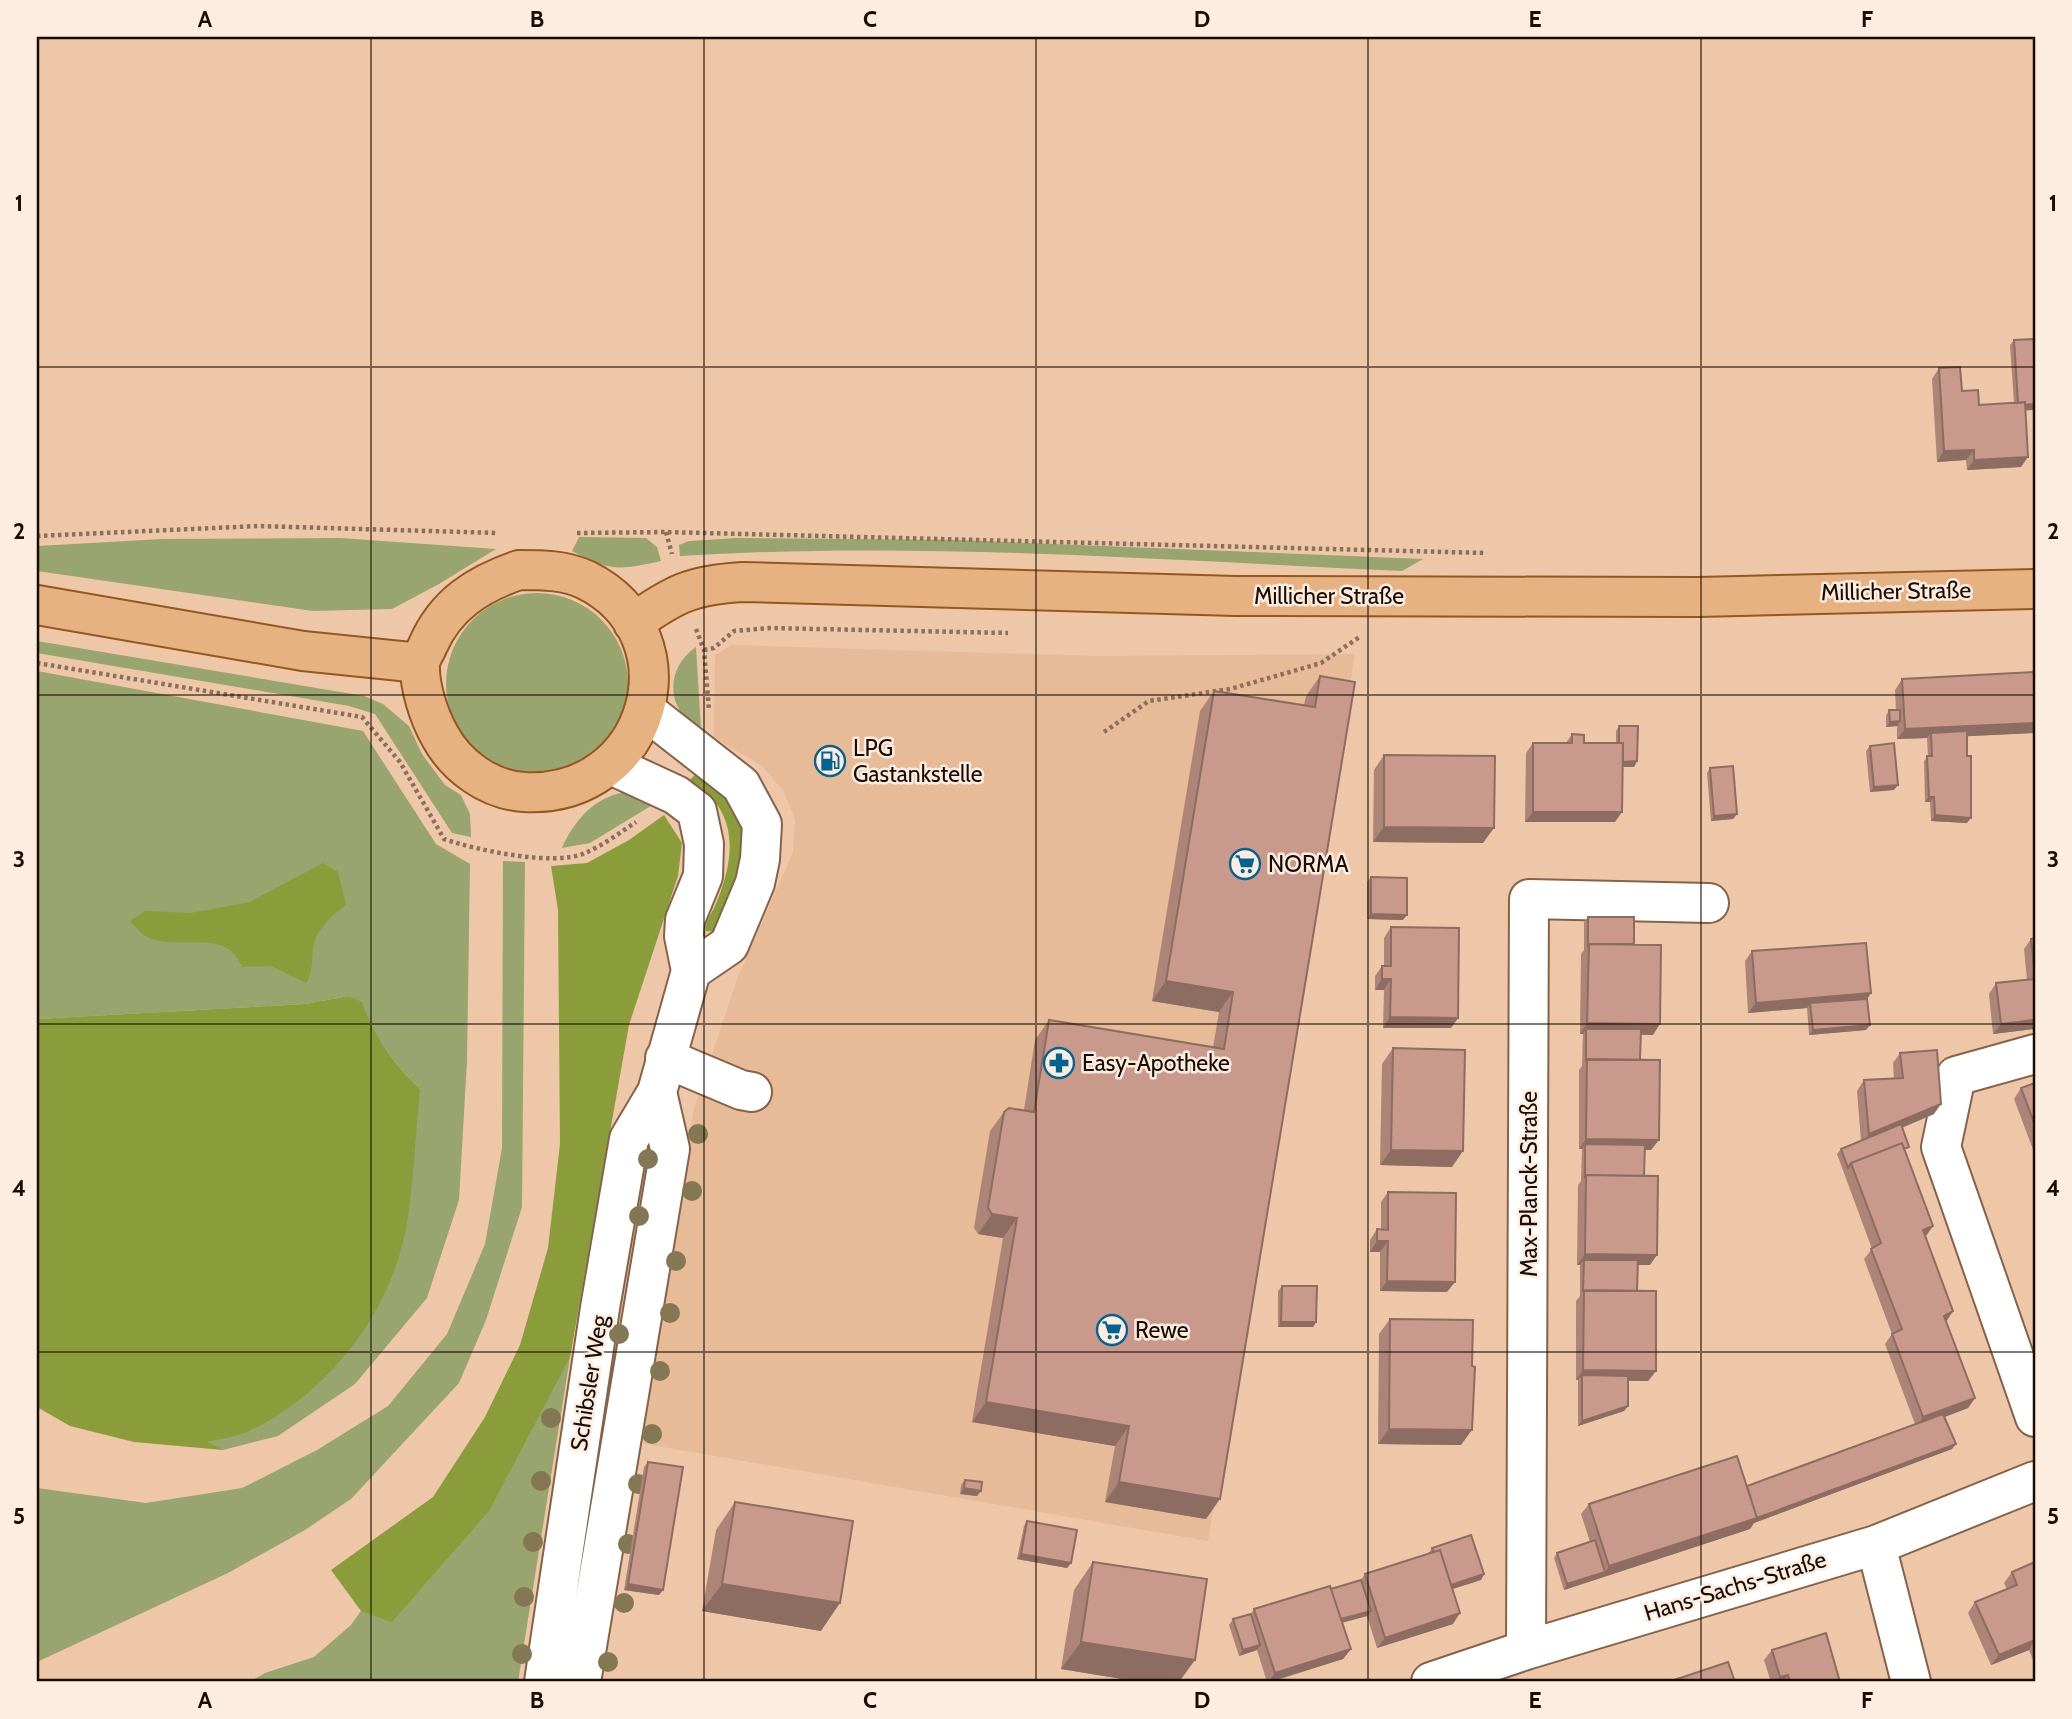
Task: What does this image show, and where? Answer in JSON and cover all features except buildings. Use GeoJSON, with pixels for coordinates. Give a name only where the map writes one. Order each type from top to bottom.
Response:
{"type":"FeatureCollection","features":[{"type":"Feature","properties":{"kind":"main road"},"geometry":{"type":"LineString","coordinates":[[519,570],[553,570],[586,580],[615,601],[633,623],[646,654],[649,682],[645,710],[634,738],[611,765],[593,779],[572,788],[547,793],[514,792],[494,786],[476,776],[447,750],[432,722],[420,663],[436,626],[458,601],[486,581],[519,570]]}},
{"type":"Feature","properties":{"kind":"main road","name":"Millicher Straße"},"geometry":{"type":"LineString","coordinates":[[633,623],[681,591],[709,584],[743,582],[1236,596],[1698,597],[2035,589]]}},
{"type":"Feature","properties":{"kind":"main road"},"geometry":{"type":"LineString","coordinates":[[37,605],[303,651],[420,663]]}},
{"type":"Feature","properties":{"kind":"street"},"geometry":{"type":"LineString","coordinates":[[645,710],[741,785],[761,824],[760,859],[755,883],[729,945],[691,971]]}},
{"type":"Feature","properties":{"kind":"street","name":"Schibsler Weg"},"geometry":{"type":"LineString","coordinates":[[544,1682],[600,1308],[629,1139],[661,1075],[691,971],[684,936],[685,920],[703,876],[704,844],[697,811],[676,794],[611,765]]}},
{"type":"Feature","properties":{"kind":"street","name":"Max-Planck-Straße"},"geometry":{"type":"LineString","coordinates":[[1526,1650],[1529,900],[1710,903]]}},
{"type":"Feature","properties":{"kind":"street"},"geometry":{"type":"LineString","coordinates":[[2035,1054],[1956,1076],[1941,1147],[2035,1417]]}},
{"type":"Feature","properties":{"kind":"street"},"geometry":{"type":"LineString","coordinates":[[661,1075],[752,1092]]}},
{"type":"Feature","properties":{"kind":"street","name":"Schibsler Weg"},"geometry":{"type":"LineString","coordinates":[[581,1682],[670,1149],[661,1075]]}},
{"type":"Feature","properties":{"kind":"street","name":"Hans-Sachs-Straße"},"geometry":{"type":"LineString","coordinates":[[1431,1682],[1526,1650],[1876,1545],[2035,1481]]}},
{"type":"Feature","properties":{"kind":"street"},"geometry":{"type":"LineString","coordinates":[[1876,1545],[1911,1682]]}},
{"type":"Feature","properties":{"kind":"path"},"geometry":{"type":"LineString","coordinates":[[37,536],[258,526],[499,533]]}},
{"type":"Feature","properties":{"kind":"path"},"geometry":{"type":"LineString","coordinates":[[564,533],[694,533],[1487,554]]}},
{"type":"Feature","properties":{"kind":"path"},"geometry":{"type":"LineString","coordinates":[[1104,732],[1149,701],[1230,689],[1321,663],[1363,635]]}},
{"type":"Feature","properties":{"kind":"shaded area"},"geometry":{"type":"Polygon","coordinates":[[[731,645],[1097,656],[1355,654],[1208,1541],[640,1443],[694,1109],[737,979],[793,852],[795,820],[784,792],[762,766],[714,737],[715,655],[731,645]]]}},
{"type":"Feature","properties":{"kind":"green space"},"geometry":{"type":"Polygon","coordinates":[[[579,537],[646,538],[657,547],[661,561],[624,567],[606,566],[572,551],[579,537]]]}},
{"type":"Feature","properties":{"kind":"green space"},"geometry":{"type":"Polygon","coordinates":[[[340,538],[496,549],[392,609],[313,611],[37,571],[37,546],[162,539],[340,538]]]}},
{"type":"Feature","properties":{"kind":"green space"},"geometry":{"type":"Polygon","coordinates":[[[737,538],[956,540],[1423,559],[1402,571],[950,551],[860,550],[680,556],[679,545],[689,541],[737,538]]]}},
{"type":"Feature","properties":{"kind":"green space"},"geometry":{"type":"Polygon","coordinates":[[[537,593],[572,600],[601,620],[621,649],[628,684],[621,719],[601,748],[572,768],[537,775],[502,768],[473,748],[453,719],[446,684],[453,649],[473,620],[502,600],[537,593]]]}},
{"type":"Feature","properties":{"kind":"green space"},"geometry":{"type":"Polygon","coordinates":[[[37,641],[364,696],[383,704],[409,726],[422,754],[445,785],[461,795],[470,814],[471,837],[452,833],[375,714],[349,706],[37,653],[37,641]]]}},
{"type":"Feature","properties":{"kind":"green space"},"geometry":{"type":"Polygon","coordinates":[[[696,647],[701,729],[681,712],[673,690],[678,667],[696,647]]]}},
{"type":"Feature","properties":{"kind":"green space"},"geometry":{"type":"Polygon","coordinates":[[[37,671],[363,731],[436,844],[470,864],[467,1061],[459,1200],[427,1298],[355,1384],[278,1436],[223,1450],[207,1442],[253,1430],[420,1089],[401,1070],[386,1049],[362,1003],[349,996],[305,1004],[37,1019],[37,671]]]}},
{"type":"Feature","properties":{"kind":"green space"},"geometry":{"type":"Polygon","coordinates":[[[701,768],[724,791],[732,804],[742,834],[744,850],[738,889],[717,932],[706,931],[706,927],[727,870],[729,836],[718,806],[690,780],[701,768]]]}},
{"type":"Feature","properties":{"kind":"green space"},"geometry":{"type":"Polygon","coordinates":[[[629,792],[654,804],[590,843],[562,848],[573,828],[588,810],[607,798],[629,792]]]}},
{"type":"Feature","properties":{"kind":"green space"},"geometry":{"type":"Polygon","coordinates":[[[664,815],[682,843],[678,876],[629,1025],[570,1357],[489,1511],[392,1622],[361,1611],[331,1570],[433,1497],[485,1417],[520,1345],[548,1248],[560,1144],[558,910],[551,866],[587,863],[629,840],[664,815]]]}},
{"type":"Feature","properties":{"kind":"green space"},"geometry":{"type":"Polygon","coordinates":[[[503,861],[525,862],[522,1207],[486,1320],[459,1383],[351,1499],[305,1530],[228,1573],[37,1662],[37,1488],[146,1503],[242,1488],[317,1450],[388,1406],[447,1334],[485,1244],[502,1148],[503,861]]]}},
{"type":"Feature","properties":{"kind":"green space"},"geometry":{"type":"Polygon","coordinates":[[[323,863],[338,872],[346,904],[319,932],[306,983],[271,966],[242,967],[235,955],[214,943],[160,941],[147,937],[130,921],[145,911],[191,913],[250,902],[323,863]]]}},
{"type":"Feature","properties":{"kind":"green space"},"geometry":{"type":"Polygon","coordinates":[[[349,996],[362,1002],[386,1049],[401,1070],[420,1089],[410,1201],[401,1250],[390,1282],[356,1341],[310,1391],[283,1412],[249,1431],[208,1442],[223,1450],[134,1442],[70,1426],[37,1407],[37,1019],[305,1004],[349,996]]]}},
{"type":"Feature","properties":{"kind":"green space"},"geometry":{"type":"Polygon","coordinates":[[[579,1301],[518,1682],[250,1682],[265,1673],[314,1657],[351,1625],[579,1301]]]}},
{"type":"Feature","properties":{"kind":"place","name":"LPG Gastankstelle"},"geometry":{"type":"Point","coordinates":[830,761]}},
{"type":"Feature","properties":{"kind":"place","name":"NORMA"},"geometry":{"type":"Point","coordinates":[1245,864]}},
{"type":"Feature","properties":{"kind":"place","name":"Easy-Apotheke"},"geometry":{"type":"Point","coordinates":[1059,1063]}},
{"type":"Feature","properties":{"kind":"place","name":"Rewe"},"geometry":{"type":"Point","coordinates":[1112,1330]}}]}
